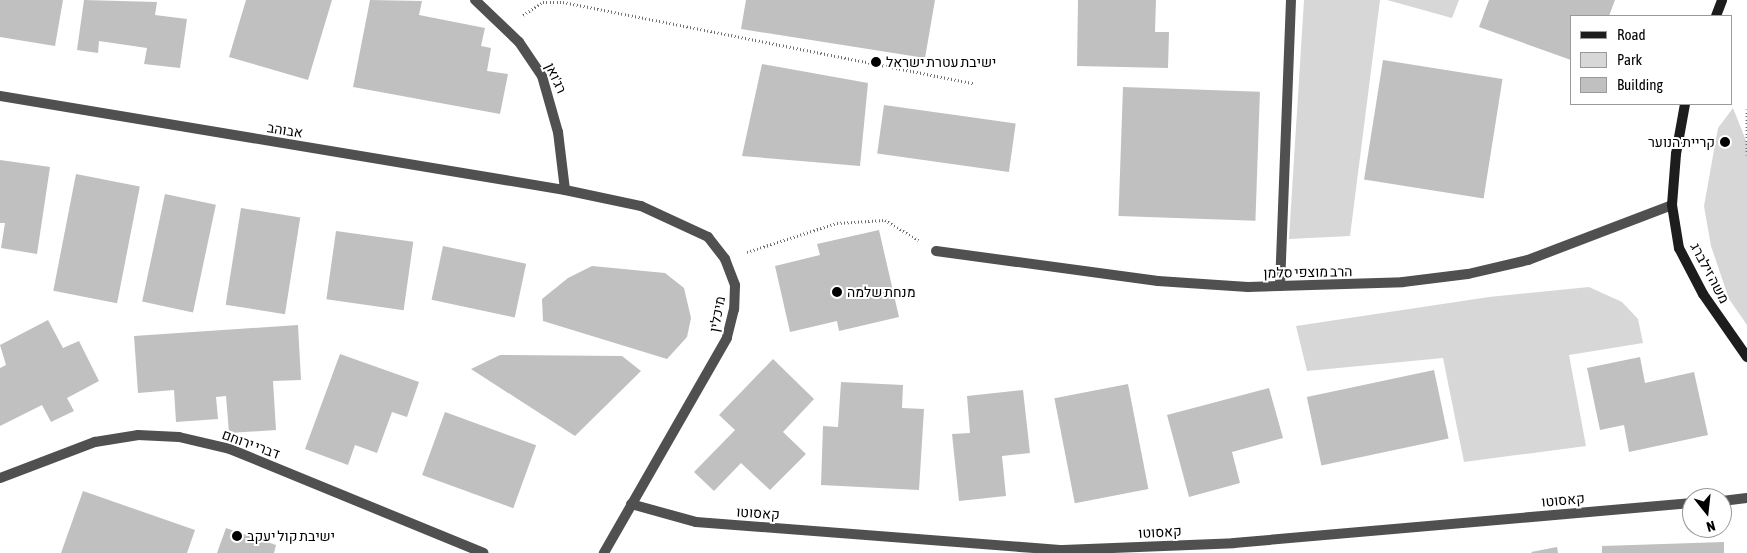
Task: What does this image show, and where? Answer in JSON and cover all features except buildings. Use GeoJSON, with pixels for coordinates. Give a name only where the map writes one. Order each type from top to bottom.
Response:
{"type":"FeatureCollection","features":[{"type":"Feature","properties":{"kind":"street","name":"רג'ואן"},"geometry":{"type":"LineString","coordinates":[[475,0],[506,30],[542,76],[553,104],[565,190]]}},
{"type":"Feature","properties":{"kind":"street"},"geometry":{"type":"LineString","coordinates":[[1280,286],[1291,0]]}},
{"type":"Feature","properties":{"kind":"street"},"geometry":{"type":"LineString","coordinates":[[1716,15],[1722,0]]}},
{"type":"Feature","properties":{"kind":"street","name":"אבוהב"},"geometry":{"type":"LineString","coordinates":[[0,96],[565,190]]}},
{"type":"Feature","properties":{"kind":"street","name":"משה זילברג"},"geometry":{"type":"LineString","coordinates":[[1685,105],[1676,154],[1672,205],[1679,248],[1703,294],[1747,357]]}},
{"type":"Feature","properties":{"kind":"street","name":"מיכלין"},"geometry":{"type":"LineString","coordinates":[[565,190],[641,206],[680,222],[708,237],[726,259],[736,285],[734,310],[727,338],[604,553]]}},
{"type":"Feature","properties":{"kind":"street","name":"הרב מוצפי סלמן"},"geometry":{"type":"LineString","coordinates":[[936,251],[1158,281],[1280,286],[1403,282],[1468,274],[1528,260],[1672,205]]}},
{"type":"Feature","properties":{"kind":"street","name":"דברי ירוחם"},"geometry":{"type":"LineString","coordinates":[[0,478],[95,442],[138,435],[179,437],[230,449],[484,553]]}},
{"type":"Feature","properties":{"kind":"street"},"geometry":{"type":"LineString","coordinates":[[1732,499],[1747,498]]}},
{"type":"Feature","properties":{"kind":"street","name":"קאסוטו"},"geometry":{"type":"LineString","coordinates":[[631,504],[696,522],[1063,550],[1234,543],[1682,504]]}},
{"type":"Feature","properties":{"kind":"path"},"geometry":{"type":"LineString","coordinates":[[506,30],[542,2],[563,2],[973,83]]}},
{"type":"Feature","properties":{"kind":"path"},"geometry":{"type":"LineString","coordinates":[[1747,110],[1747,155]]}},
{"type":"Feature","properties":{"kind":"path"},"geometry":{"type":"LineString","coordinates":[[726,259],[837,223],[885,220],[936,251]]}},
{"type":"Feature","properties":{"kind":"green space"},"geometry":{"type":"Polygon","coordinates":[[[1304,0],[1380,0],[1350,236],[1289,239],[1304,0]]]}},
{"type":"Feature","properties":{"kind":"green space"},"geometry":{"type":"Polygon","coordinates":[[[1387,0],[1459,0],[1452,18],[1387,0]]]}},
{"type":"Feature","properties":{"kind":"green space"},"geometry":{"type":"Polygon","coordinates":[[[1733,108],[1747,143],[1747,325],[1729,299],[1711,246],[1704,206],[1718,128],[1733,108]]]}},
{"type":"Feature","properties":{"kind":"green space"},"geometry":{"type":"Polygon","coordinates":[[[1589,287],[1622,302],[1638,319],[1643,343],[1569,355],[1586,446],[1464,462],[1443,358],[1307,371],[1296,326],[1489,297],[1589,287]]]}},
{"type":"Feature","properties":{"kind":"place","name":"ישיבת עטרת ישראל"},"geometry":{"type":"Point","coordinates":[876,62]}},
{"type":"Feature","properties":{"kind":"place","name":"קריית הנוער"},"geometry":{"type":"Point","coordinates":[1725,142]}},
{"type":"Feature","properties":{"kind":"place","name":"מנחת שלמה"},"geometry":{"type":"Point","coordinates":[837,292]}},
{"type":"Feature","properties":{"kind":"place","name":"ישיבת קול יעקב"},"geometry":{"type":"Point","coordinates":[237,536]}}]}
